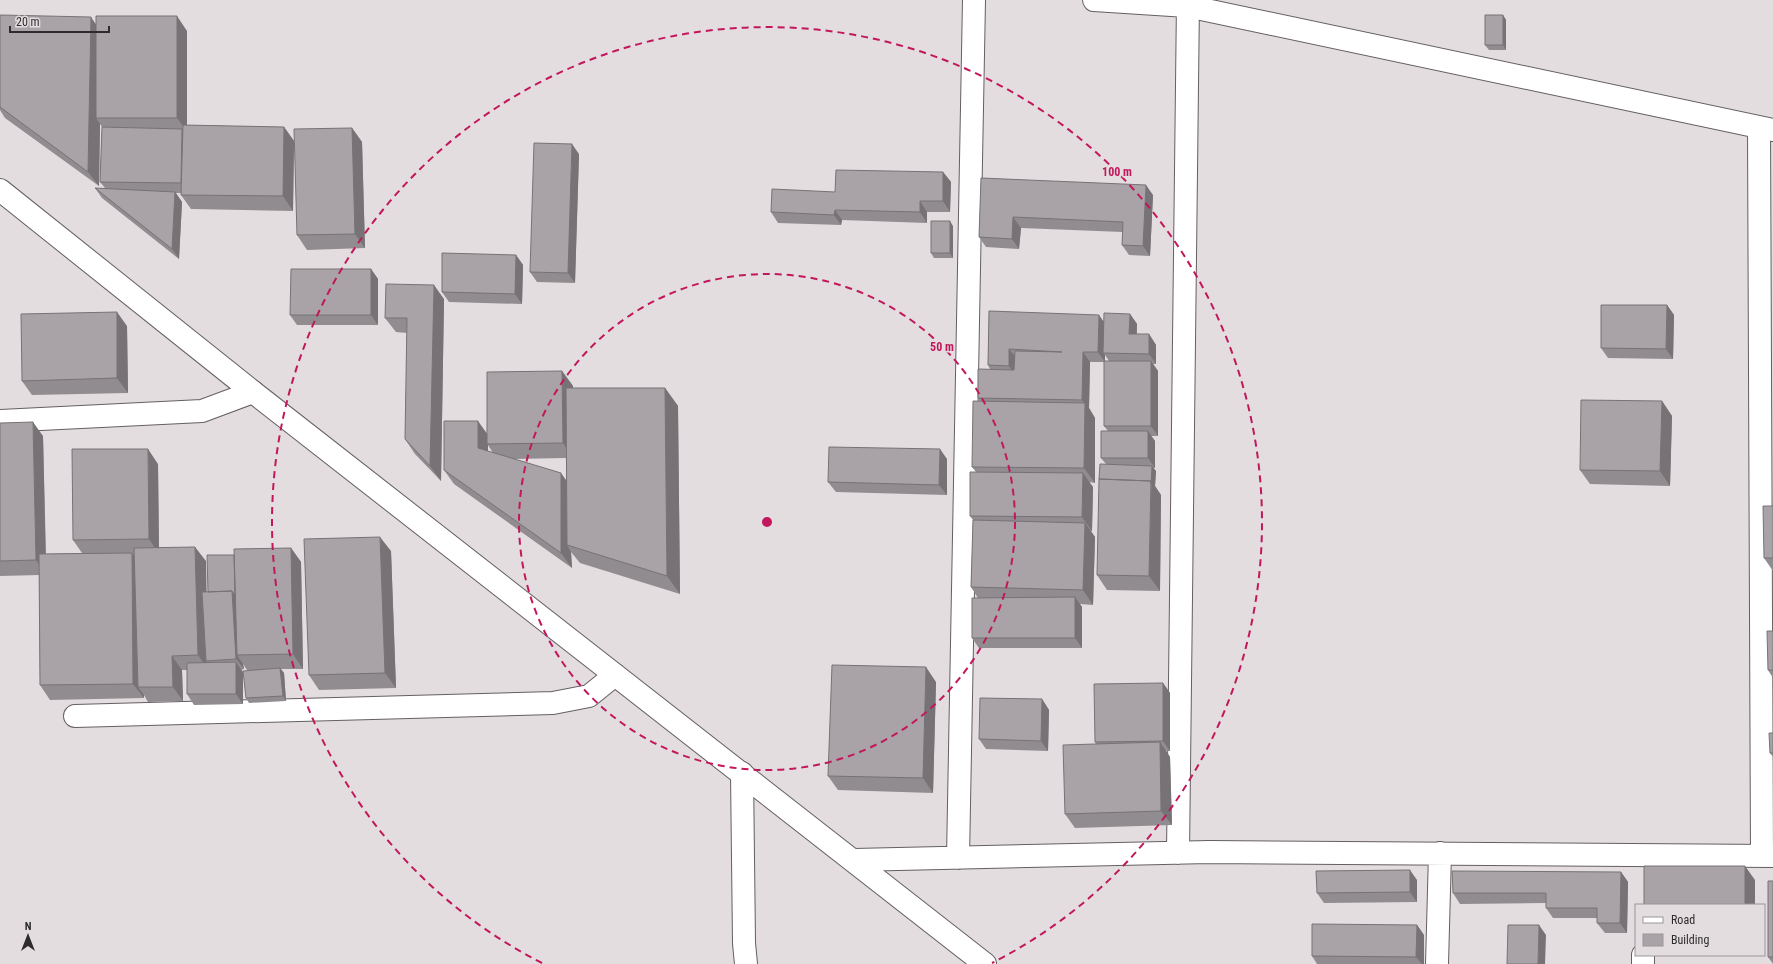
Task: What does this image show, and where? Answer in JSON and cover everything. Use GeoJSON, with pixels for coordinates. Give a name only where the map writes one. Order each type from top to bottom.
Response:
{"type":"FeatureCollection","features":[{"type":"Feature","properties":{"kind":"street"},"geometry":{"type":"LineString","coordinates":[[958,858],[974,0]]}},
{"type":"Feature","properties":{"kind":"street"},"geometry":{"type":"LineString","coordinates":[[854,860],[1178,853],[1767,856],[1766,129],[1187,3],[1094,0]]}},
{"type":"Feature","properties":{"kind":"street"},"geometry":{"type":"LineString","coordinates":[[1178,853],[1187,3]]}},
{"type":"Feature","properties":{"kind":"street"},"geometry":{"type":"LineString","coordinates":[[0,190],[253,392],[854,860],[985,964]]}},
{"type":"Feature","properties":{"kind":"street"},"geometry":{"type":"LineString","coordinates":[[0,421],[202,410],[253,392]]}},
{"type":"Feature","properties":{"kind":"street"},"geometry":{"type":"LineString","coordinates":[[75,716],[553,704],[590,696],[615,675]]}},
{"type":"Feature","properties":{"kind":"street"},"geometry":{"type":"LineString","coordinates":[[742,773],[744,942],[746,964]]}},
{"type":"Feature","properties":{"kind":"street"},"geometry":{"type":"LineString","coordinates":[[1437,964],[1440,854]]}},
{"type":"Feature","properties":{"kind":"street"},"geometry":{"type":"LineString","coordinates":[[1645,876],[1646,855]]}},
{"type":"Feature","properties":{"kind":"building"},"geometry":{"type":"Polygon","coordinates":[[[0,15],[91,17],[88,172],[0,107],[0,15]]]}},
{"type":"Feature","properties":{"kind":"building"},"geometry":{"type":"Polygon","coordinates":[[[1485,15],[1503,15],[1503,45],[1485,45],[1485,15]]]}},
{"type":"Feature","properties":{"kind":"building"},"geometry":{"type":"Polygon","coordinates":[[[96,16],[177,16],[177,118],[96,118],[96,16]]]}},
{"type":"Feature","properties":{"kind":"building"},"geometry":{"type":"Polygon","coordinates":[[[183,125],[284,127],[283,196],[181,195],[183,125]]]}},
{"type":"Feature","properties":{"kind":"building"},"geometry":{"type":"Polygon","coordinates":[[[102,127],[182,129],[181,183],[100,182],[102,127]]]}},
{"type":"Feature","properties":{"kind":"building"},"geometry":{"type":"Polygon","coordinates":[[[352,128],[355,234],[297,235],[294,129],[352,128]]]}},
{"type":"Feature","properties":{"kind":"building"},"geometry":{"type":"Polygon","coordinates":[[[534,143],[572,144],[568,273],[530,272],[534,143]]]}},
{"type":"Feature","properties":{"kind":"building"},"geometry":{"type":"Polygon","coordinates":[[[836,170],[943,172],[943,201],[920,201],[920,212],[835,210],[834,215],[771,212],[772,189],[835,192],[836,170]]]}},
{"type":"Feature","properties":{"kind":"building"},"geometry":{"type":"Polygon","coordinates":[[[981,178],[1146,185],[1143,246],[1122,245],[1123,222],[1013,217],[1012,239],[979,237],[981,178]]]}},
{"type":"Feature","properties":{"kind":"building"},"geometry":{"type":"Polygon","coordinates":[[[95,188],[175,192],[172,249],[95,188]]]}},
{"type":"Feature","properties":{"kind":"building"},"geometry":{"type":"Polygon","coordinates":[[[931,221],[950,221],[950,253],[931,253],[931,221]]]}},
{"type":"Feature","properties":{"kind":"building"},"geometry":{"type":"Polygon","coordinates":[[[442,253],[516,255],[515,294],[442,292],[442,253]]]}},
{"type":"Feature","properties":{"kind":"building"},"geometry":{"type":"Polygon","coordinates":[[[291,269],[371,269],[371,315],[290,315],[291,269]]]}},
{"type":"Feature","properties":{"kind":"building"},"geometry":{"type":"Polygon","coordinates":[[[386,284],[434,285],[430,466],[405,439],[407,318],[385,318],[386,284]]]}},
{"type":"Feature","properties":{"kind":"building"},"geometry":{"type":"Polygon","coordinates":[[[1601,305],[1667,305],[1666,349],[1601,348],[1601,305]]]}},
{"type":"Feature","properties":{"kind":"building"},"geometry":{"type":"Polygon","coordinates":[[[989,311],[1099,315],[1098,352],[1083,352],[1082,400],[978,398],[978,369],[1014,370],[1015,351],[1062,352],[1009,349],[1009,366],[988,365],[989,311]]]}},
{"type":"Feature","properties":{"kind":"building"},"geometry":{"type":"Polygon","coordinates":[[[117,312],[117,378],[22,381],[21,314],[117,312]]]}},
{"type":"Feature","properties":{"kind":"building"},"geometry":{"type":"Polygon","coordinates":[[[1104,313],[1130,314],[1129,334],[1149,334],[1149,354],[1103,353],[1104,313]]]}},
{"type":"Feature","properties":{"kind":"building"},"geometry":{"type":"Polygon","coordinates":[[[1104,361],[1151,361],[1151,426],[1104,426],[1104,361]]]}},
{"type":"Feature","properties":{"kind":"building"},"geometry":{"type":"Polygon","coordinates":[[[562,371],[563,443],[487,444],[487,372],[562,371]]]}},
{"type":"Feature","properties":{"kind":"building"},"geometry":{"type":"Polygon","coordinates":[[[566,388],[665,388],[667,576],[567,545],[566,388]]]}},
{"type":"Feature","properties":{"kind":"building"},"geometry":{"type":"Polygon","coordinates":[[[1581,400],[1662,401],[1660,471],[1580,470],[1581,400]]]}},
{"type":"Feature","properties":{"kind":"building"},"geometry":{"type":"Polygon","coordinates":[[[973,401],[1085,403],[1084,468],[972,467],[973,401]]]}},
{"type":"Feature","properties":{"kind":"building"},"geometry":{"type":"Polygon","coordinates":[[[444,421],[478,421],[478,448],[561,473],[561,553],[444,470],[444,421]]]}},
{"type":"Feature","properties":{"kind":"building"},"geometry":{"type":"Polygon","coordinates":[[[33,422],[36,560],[0,561],[0,423],[33,422]]]}},
{"type":"Feature","properties":{"kind":"building"},"geometry":{"type":"Polygon","coordinates":[[[1101,431],[1148,431],[1148,458],[1101,458],[1101,431]]]}},
{"type":"Feature","properties":{"kind":"building"},"geometry":{"type":"Polygon","coordinates":[[[829,447],[940,449],[939,485],[828,482],[829,447]]]}},
{"type":"Feature","properties":{"kind":"building"},"geometry":{"type":"Polygon","coordinates":[[[72,449],[148,449],[149,539],[73,540],[72,449]]]}},
{"type":"Feature","properties":{"kind":"building"},"geometry":{"type":"Polygon","coordinates":[[[1100,464],[1152,466],[1151,484],[1151,481],[1099,479],[1100,464]]]}},
{"type":"Feature","properties":{"kind":"building"},"geometry":{"type":"Polygon","coordinates":[[[970,472],[1083,473],[1082,517],[970,516],[970,472]]]}},
{"type":"Feature","properties":{"kind":"building"},"geometry":{"type":"Polygon","coordinates":[[[1099,479],[1151,481],[1149,576],[1097,575],[1099,479]]]}},
{"type":"Feature","properties":{"kind":"building"},"geometry":{"type":"Polygon","coordinates":[[[1763,506],[1773,506],[1773,558],[1764,558],[1763,506]]]}},
{"type":"Feature","properties":{"kind":"building"},"geometry":{"type":"Polygon","coordinates":[[[973,520],[1085,523],[1083,590],[971,587],[973,520]]]}},
{"type":"Feature","properties":{"kind":"building"},"geometry":{"type":"Polygon","coordinates":[[[380,537],[385,673],[309,675],[304,539],[380,537]]]}},
{"type":"Feature","properties":{"kind":"building"},"geometry":{"type":"Polygon","coordinates":[[[195,547],[198,655],[172,656],[173,687],[138,687],[134,548],[195,547]]]}},
{"type":"Feature","properties":{"kind":"building"},"geometry":{"type":"Polygon","coordinates":[[[291,548],[293,654],[237,655],[234,549],[291,548]]]}},
{"type":"Feature","properties":{"kind":"building"},"geometry":{"type":"Polygon","coordinates":[[[132,553],[133,684],[40,685],[39,554],[132,553]]]}},
{"type":"Feature","properties":{"kind":"building"},"geometry":{"type":"Polygon","coordinates":[[[207,555],[234,555],[235,595],[232,591],[208,592],[207,555]]]}},
{"type":"Feature","properties":{"kind":"building"},"geometry":{"type":"Polygon","coordinates":[[[232,591],[236,659],[206,661],[202,592],[232,591]]]}},
{"type":"Feature","properties":{"kind":"building"},"geometry":{"type":"Polygon","coordinates":[[[1075,597],[1075,638],[972,638],[972,598],[1075,597]]]}},
{"type":"Feature","properties":{"kind":"building"},"geometry":{"type":"Polygon","coordinates":[[[1767,631],[1773,631],[1773,670],[1768,670],[1767,631]]]}},
{"type":"Feature","properties":{"kind":"building"},"geometry":{"type":"Polygon","coordinates":[[[236,662],[236,694],[187,694],[187,663],[236,662]]]}},
{"type":"Feature","properties":{"kind":"building"},"geometry":{"type":"Polygon","coordinates":[[[832,665],[926,667],[923,778],[828,776],[832,665]]]}},
{"type":"Feature","properties":{"kind":"building"},"geometry":{"type":"Polygon","coordinates":[[[280,668],[283,696],[246,698],[243,671],[280,668]]]}},
{"type":"Feature","properties":{"kind":"building"},"geometry":{"type":"Polygon","coordinates":[[[1163,683],[1163,741],[1095,742],[1094,684],[1163,683]]]}},
{"type":"Feature","properties":{"kind":"building"},"geometry":{"type":"Polygon","coordinates":[[[980,698],[1042,699],[1041,741],[979,739],[980,698]]]}},
{"type":"Feature","properties":{"kind":"building"},"geometry":{"type":"Polygon","coordinates":[[[1769,733],[1773,733],[1773,753],[1770,753],[1769,733]]]}},
{"type":"Feature","properties":{"kind":"building"},"geometry":{"type":"Polygon","coordinates":[[[1160,742],[1161,811],[1065,814],[1063,745],[1160,742]]]}},
{"type":"Feature","properties":{"kind":"building"},"geometry":{"type":"Polygon","coordinates":[[[1644,866],[1745,866],[1745,904],[1644,904],[1644,866]]]}},
{"type":"Feature","properties":{"kind":"building"},"geometry":{"type":"Polygon","coordinates":[[[1410,870],[1410,892],[1317,893],[1316,871],[1410,870]]]}},
{"type":"Feature","properties":{"kind":"building"},"geometry":{"type":"Polygon","coordinates":[[[1452,871],[1621,872],[1620,923],[1597,923],[1597,908],[1546,908],[1546,893],[1453,893],[1452,871]]]}},
{"type":"Feature","properties":{"kind":"building"},"geometry":{"type":"Polygon","coordinates":[[[1768,881],[1773,881],[1773,957],[1768,957],[1768,881]]]}},
{"type":"Feature","properties":{"kind":"building"},"geometry":{"type":"Polygon","coordinates":[[[1312,924],[1417,925],[1416,957],[1312,956],[1312,924]]]}},
{"type":"Feature","properties":{"kind":"building"},"geometry":{"type":"Polygon","coordinates":[[[1508,925],[1539,925],[1538,964],[1507,964],[1508,925]]]}}]}
